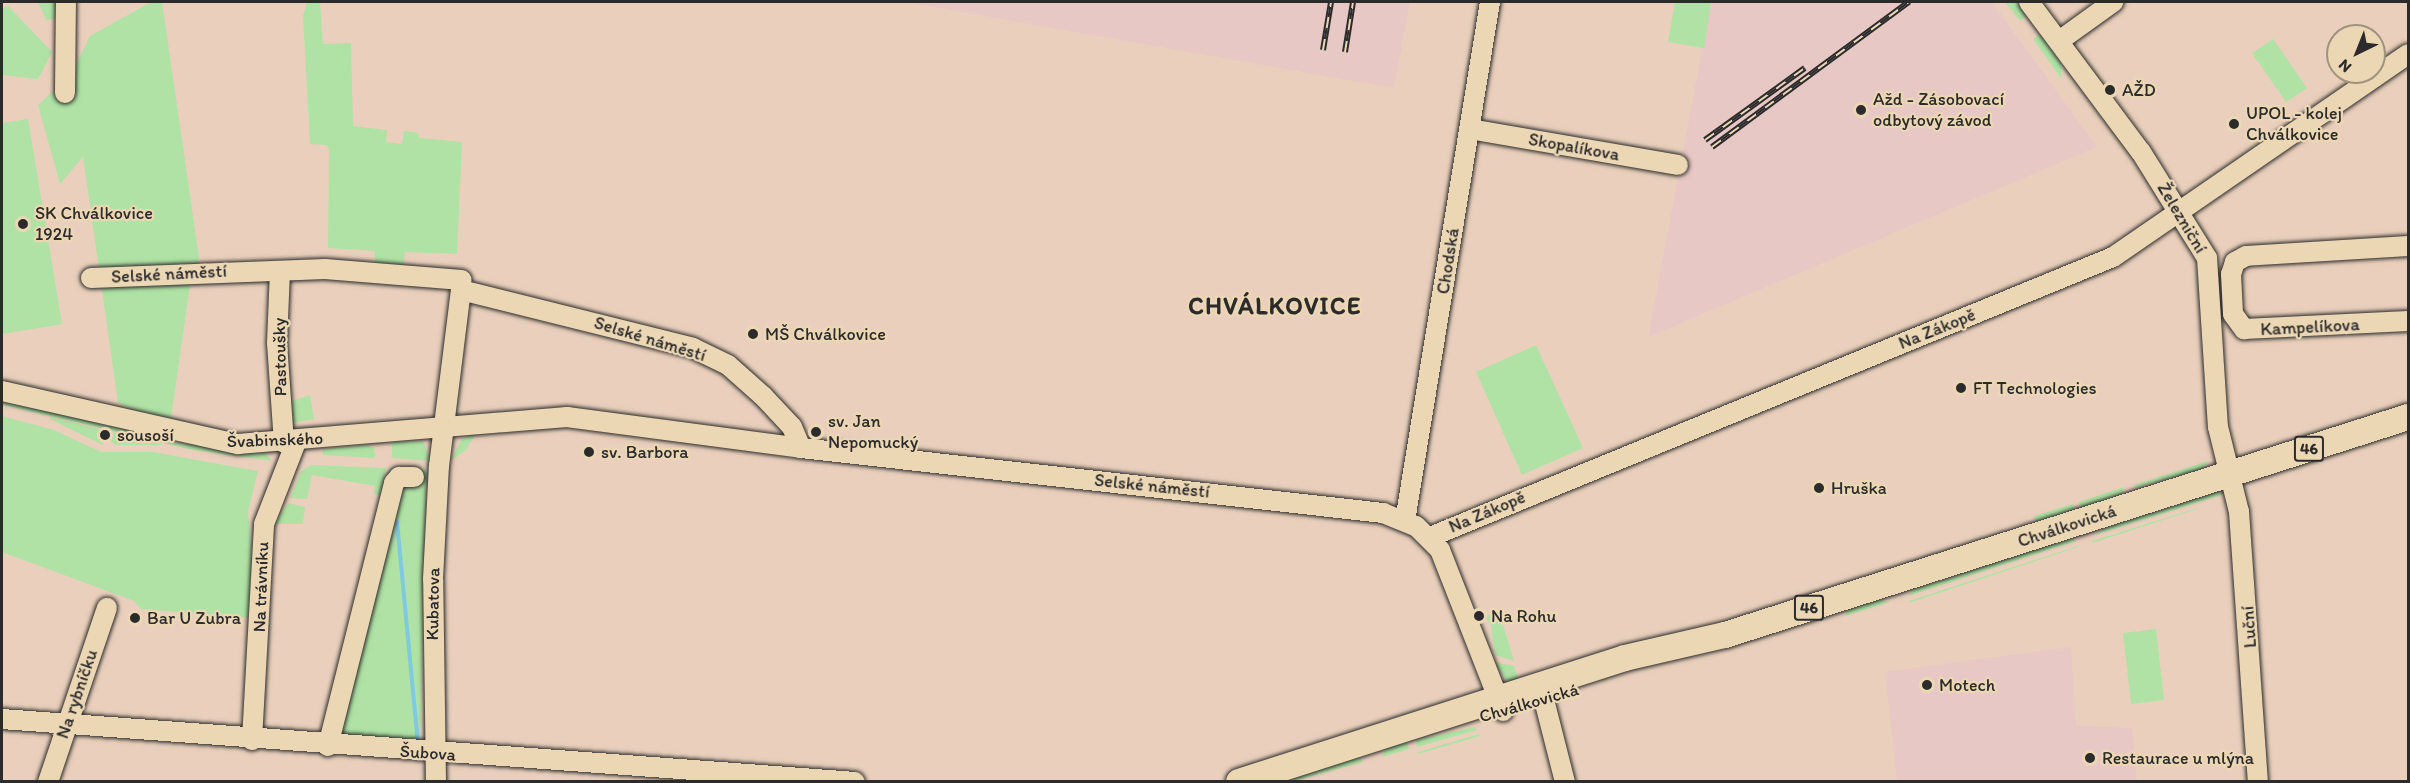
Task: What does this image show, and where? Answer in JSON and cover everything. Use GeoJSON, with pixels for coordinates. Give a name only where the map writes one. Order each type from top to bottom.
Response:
{"type":"FeatureCollection","features":[{"type":"Feature","properties":{"kind":"main road","name":"Chválkovická"},"geometry":{"type":"LineString","coordinates":[[1239,782],[1725,635],[2409,417]]}},
{"type":"Feature","properties":{"kind":"street"},"geometry":{"type":"LineString","coordinates":[[65,93],[66,2]]}},
{"type":"Feature","properties":{"kind":"street","name":"Chodská"},"geometry":{"type":"LineString","coordinates":[[1406,521],[1491,2]]}},
{"type":"Feature","properties":{"kind":"street","name":"Železniční"},"geometry":{"type":"LineString","coordinates":[[2029,2],[2182,212],[2209,266],[2218,427],[2230,474]]}},
{"type":"Feature","properties":{"kind":"street"},"geometry":{"type":"LineString","coordinates":[[2058,41],[2113,2]]}},
{"type":"Feature","properties":{"kind":"street","name":"Na Zákopě"},"geometry":{"type":"LineString","coordinates":[[1430,537],[2113,257],[2182,212],[2409,54]]}},
{"type":"Feature","properties":{"kind":"street","name":"Skopalíkova"},"geometry":{"type":"LineString","coordinates":[[1470,129],[1678,165]]}},
{"type":"Feature","properties":{"kind":"street","name":"Kampelíkova"},"geometry":{"type":"LineString","coordinates":[[2409,246],[2246,256],[2235,262],[2231,273],[2233,314],[2244,329],[2409,321]]}},
{"type":"Feature","properties":{"kind":"street","name":"Selské náměstí"},"geometry":{"type":"LineString","coordinates":[[91,278],[280,271],[461,285],[693,348],[728,365],[763,396],[792,427],[801,448]]}},
{"type":"Feature","properties":{"kind":"street","name":"Pastoušky"},"geometry":{"type":"LineString","coordinates":[[280,271],[277,343],[290,442]]}},
{"type":"Feature","properties":{"kind":"street","name":"Kubatova"},"geometry":{"type":"LineString","coordinates":[[436,782],[433,754],[433,579],[445,428],[461,285]]}},
{"type":"Feature","properties":{"kind":"street","name":"Švabinského"},"geometry":{"type":"LineString","coordinates":[[2,391],[196,439],[290,442],[445,428]]}},
{"type":"Feature","properties":{"kind":"street","name":"Selské náměstí"},"geometry":{"type":"LineString","coordinates":[[445,428],[567,417],[801,448],[1363,509],[1406,521],[1430,537],[1444,557],[1493,706]]}},
{"type":"Feature","properties":{"kind":"street","name":"Na trávníku"},"geometry":{"type":"LineString","coordinates":[[252,740],[264,524],[290,442]]}},
{"type":"Feature","properties":{"kind":"street","name":"Luční"},"geometry":{"type":"LineString","coordinates":[[2230,474],[2244,561],[2258,782]]}},
{"type":"Feature","properties":{"kind":"street"},"geometry":{"type":"LineString","coordinates":[[328,746],[394,483],[414,477]]}},
{"type":"Feature","properties":{"kind":"street","name":"Na rybníčku"},"geometry":{"type":"LineString","coordinates":[[48,782],[65,725],[107,608]]}},
{"type":"Feature","properties":{"kind":"street"},"geometry":{"type":"LineString","coordinates":[[1542,691],[1565,782]]}},
{"type":"Feature","properties":{"kind":"street","name":"Šubova"},"geometry":{"type":"LineString","coordinates":[[2,719],[433,754],[855,782]]}},
{"type":"Feature","properties":{"kind":"shaded area"},"geometry":{"type":"Polygon","coordinates":[[[905,2],[1410,2],[1394,88],[905,2]]]}},
{"type":"Feature","properties":{"kind":"shaded area"},"geometry":{"type":"Polygon","coordinates":[[[1711,2],[1992,2],[2097,147],[1648,337],[1711,2]]]}},
{"type":"Feature","properties":{"kind":"shaded area"},"geometry":{"type":"Polygon","coordinates":[[[2071,647],[2076,726],[2132,728],[2137,781],[1897,781],[1885,672],[2071,647]]]}},
{"type":"Feature","properties":{"kind":"green space"},"geometry":{"type":"Polygon","coordinates":[[[38,2],[61,2],[60,18],[46,20],[38,2]]]}},
{"type":"Feature","properties":{"kind":"green space"},"geometry":{"type":"Polygon","coordinates":[[[151,2],[162,2],[199,258],[190,284],[170,425],[118,403],[83,157],[60,184],[38,105],[71,75],[90,36],[151,2]]]}},
{"type":"Feature","properties":{"kind":"green space"},"geometry":{"type":"Polygon","coordinates":[[[307,2],[320,2],[323,44],[351,43],[353,126],[387,130],[386,142],[402,144],[404,131],[419,133],[419,138],[462,142],[457,254],[405,252],[403,272],[374,271],[375,251],[328,248],[329,150],[327,145],[310,144],[303,16],[307,2]]]}},
{"type":"Feature","properties":{"kind":"green space"},"geometry":{"type":"Polygon","coordinates":[[[1675,2],[1711,2],[1704,48],[1668,42],[1675,2]]]}},
{"type":"Feature","properties":{"kind":"green space"},"geometry":{"type":"Polygon","coordinates":[[[2005,2],[2018,2],[2028,15],[2020,21],[2005,2]]]}},
{"type":"Feature","properties":{"kind":"green space"},"geometry":{"type":"Polygon","coordinates":[[[8,6],[52,52],[38,79],[2,75],[2,9],[8,6]]]}},
{"type":"Feature","properties":{"kind":"green space"},"geometry":{"type":"Polygon","coordinates":[[[2041,33],[2061,61],[2061,78],[2033,39],[2041,33]]]}},
{"type":"Feature","properties":{"kind":"green space"},"geometry":{"type":"Polygon","coordinates":[[[2273,39],[2307,88],[2286,102],[2252,53],[2273,39]]]}},
{"type":"Feature","properties":{"kind":"green space","name":"SK Chválkovice 1924"},"geometry":{"type":"Polygon","coordinates":[[[28,119],[62,324],[2,334],[2,123],[28,119]]]}},
{"type":"Feature","properties":{"kind":"green space"},"geometry":{"type":"Polygon","coordinates":[[[1536,345],[1583,448],[1522,475],[1476,372],[1536,345]]]}},
{"type":"Feature","properties":{"kind":"green space"},"geometry":{"type":"Polygon","coordinates":[[[310,395],[314,419],[292,423],[292,401],[310,395]]]}},
{"type":"Feature","properties":{"kind":"green space"},"geometry":{"type":"Polygon","coordinates":[[[2,397],[177,443],[265,453],[272,461],[193,450],[2,405],[2,397]]]}},
{"type":"Feature","properties":{"kind":"green space"},"geometry":{"type":"Polygon","coordinates":[[[2,416],[54,430],[101,452],[153,452],[258,471],[248,511],[253,562],[248,618],[141,609],[134,601],[2,552],[2,416]]]}},
{"type":"Feature","properties":{"kind":"green space"},"geometry":{"type":"Polygon","coordinates":[[[50,417],[163,445],[116,445],[105,437],[103,445],[50,417]]]}},
{"type":"Feature","properties":{"kind":"green space"},"geometry":{"type":"Polygon","coordinates":[[[477,432],[466,450],[450,461],[462,439],[477,432]]]}},
{"type":"Feature","properties":{"kind":"green space"},"geometry":{"type":"Polygon","coordinates":[[[423,441],[431,461],[392,458],[392,442],[423,441]]]}},
{"type":"Feature","properties":{"kind":"green space"},"geometry":{"type":"Polygon","coordinates":[[[367,445],[374,448],[375,458],[323,455],[322,449],[367,445]]]}},
{"type":"Feature","properties":{"kind":"green space"},"geometry":{"type":"Polygon","coordinates":[[[2208,461],[2203,469],[2135,488],[2134,485],[2208,461]]]}},
{"type":"Feature","properties":{"kind":"green space"},"geometry":{"type":"Polygon","coordinates":[[[311,465],[386,468],[382,496],[374,494],[375,486],[312,475],[307,499],[290,498],[301,471],[311,465]]]}},
{"type":"Feature","properties":{"kind":"green space"},"geometry":{"type":"Polygon","coordinates":[[[390,468],[427,470],[420,744],[350,741],[339,732],[401,487],[416,474],[384,501],[390,468]]]}},
{"type":"Feature","properties":{"kind":"green space"},"geometry":{"type":"Polygon","coordinates":[[[2124,487],[2122,495],[2081,508],[2079,502],[2124,487]]]}},
{"type":"Feature","properties":{"kind":"green space"},"geometry":{"type":"Polygon","coordinates":[[[2217,492],[2225,494],[2095,535],[2109,526],[2217,492]]]}},
{"type":"Feature","properties":{"kind":"green space"},"geometry":{"type":"Polygon","coordinates":[[[288,503],[305,507],[303,524],[274,524],[288,503]]]}},
{"type":"Feature","properties":{"kind":"green space"},"geometry":{"type":"Polygon","coordinates":[[[2073,504],[2075,510],[2036,522],[2034,516],[2073,504]]]}},
{"type":"Feature","properties":{"kind":"green space"},"geometry":{"type":"Polygon","coordinates":[[[2197,509],[2092,543],[2092,541],[2197,509]]]}},
{"type":"Feature","properties":{"kind":"green space"},"geometry":{"type":"Polygon","coordinates":[[[2071,538],[2076,541],[1908,596],[1914,589],[2071,538]]]}},
{"type":"Feature","properties":{"kind":"green space"},"geometry":{"type":"Polygon","coordinates":[[[2078,547],[1909,603],[1909,601],[2078,547]]]}},
{"type":"Feature","properties":{"kind":"green space"},"geometry":{"type":"Polygon","coordinates":[[[1880,600],[1890,602],[1845,616],[1847,610],[1880,600]]]}},
{"type":"Feature","properties":{"kind":"green space"},"geometry":{"type":"Polygon","coordinates":[[[1499,612],[1514,661],[1495,655],[1491,625],[1484,616],[1499,612]]]}},
{"type":"Feature","properties":{"kind":"green space"},"geometry":{"type":"Polygon","coordinates":[[[2156,629],[2164,700],[2131,704],[2123,633],[2156,629]]]}},
{"type":"Feature","properties":{"kind":"green space"},"geometry":{"type":"Polygon","coordinates":[[[1494,662],[1514,666],[1520,684],[1506,680],[1494,662]]]}},
{"type":"Feature","properties":{"kind":"green space"},"geometry":{"type":"Polygon","coordinates":[[[1475,727],[1477,730],[1417,747],[1416,740],[1475,727]]]}},
{"type":"Feature","properties":{"kind":"green space"},"geometry":{"type":"Polygon","coordinates":[[[1479,734],[1480,736],[1418,754],[1418,752],[1479,734]]]}},
{"type":"Feature","properties":{"kind":"green space"},"geometry":{"type":"Polygon","coordinates":[[[1407,742],[1409,749],[1382,757],[1386,747],[1407,742]]]}},
{"type":"Feature","properties":{"kind":"green space"},"geometry":{"type":"Polygon","coordinates":[[[1358,756],[1363,762],[1295,781],[1266,782],[1358,756]]]}},
{"type":"Feature","properties":{"kind":"waterway"},"geometry":{"type":"LineString","coordinates":[[397,522],[418,743]]}},
{"type":"Feature","properties":{"kind":"railway"},"geometry":{"type":"LineString","coordinates":[[1323,50],[1331,2]]}},
{"type":"Feature","properties":{"kind":"railway"},"geometry":{"type":"LineString","coordinates":[[1345,52],[1353,2]]}},
{"type":"Feature","properties":{"kind":"railway"},"geometry":{"type":"LineString","coordinates":[[1712,147],[1909,2]]}},
{"type":"Feature","properties":{"kind":"railway"},"geometry":{"type":"LineString","coordinates":[[1705,140],[1805,68]]}},
{"type":"Feature","properties":{"kind":"place","name":"AŽD"},"geometry":{"type":"Point","coordinates":[2110,90]}},
{"type":"Feature","properties":{"kind":"place","name":"Ažd - Zásobovací odbytový závod"},"geometry":{"type":"Point","coordinates":[1861,110]}},
{"type":"Feature","properties":{"kind":"place","name":"UPOL - kolej Chválkovice"},"geometry":{"type":"Point","coordinates":[2234,124]}},
{"type":"Feature","properties":{"kind":"place","name":"SK Chválkovice 1924"},"geometry":{"type":"Point","coordinates":[23,224]}},
{"type":"Feature","properties":{"kind":"place","name":"MŠ Chválkovice"},"geometry":{"type":"Point","coordinates":[753,334]}},
{"type":"Feature","properties":{"kind":"place","name":"FT Technologies"},"geometry":{"type":"Point","coordinates":[1961,388]}},
{"type":"Feature","properties":{"kind":"place","name":"sv. Jan Nepomucký"},"geometry":{"type":"Point","coordinates":[816,432]}},
{"type":"Feature","properties":{"kind":"place","name":"sousoší"},"geometry":{"type":"Point","coordinates":[105,435]}},
{"type":"Feature","properties":{"kind":"place","name":"sv. Barbora"},"geometry":{"type":"Point","coordinates":[589,452]}},
{"type":"Feature","properties":{"kind":"place","name":"Hruška"},"geometry":{"type":"Point","coordinates":[1819,488]}},
{"type":"Feature","properties":{"kind":"place","name":"Na Rohu"},"geometry":{"type":"Point","coordinates":[1479,616]}},
{"type":"Feature","properties":{"kind":"place","name":"Bar U Zubra"},"geometry":{"type":"Point","coordinates":[135,618]}},
{"type":"Feature","properties":{"kind":"place","name":"Motech"},"geometry":{"type":"Point","coordinates":[1927,685]}},
{"type":"Feature","properties":{"kind":"place","name":"Restaurace u mlýna"},"geometry":{"type":"Point","coordinates":[2090,758]}},
{"type":"Feature","properties":{"kind":"district","name":"CHVÁLKOVICE"},"geometry":{"type":"Point","coordinates":[1275,306]}}]}
